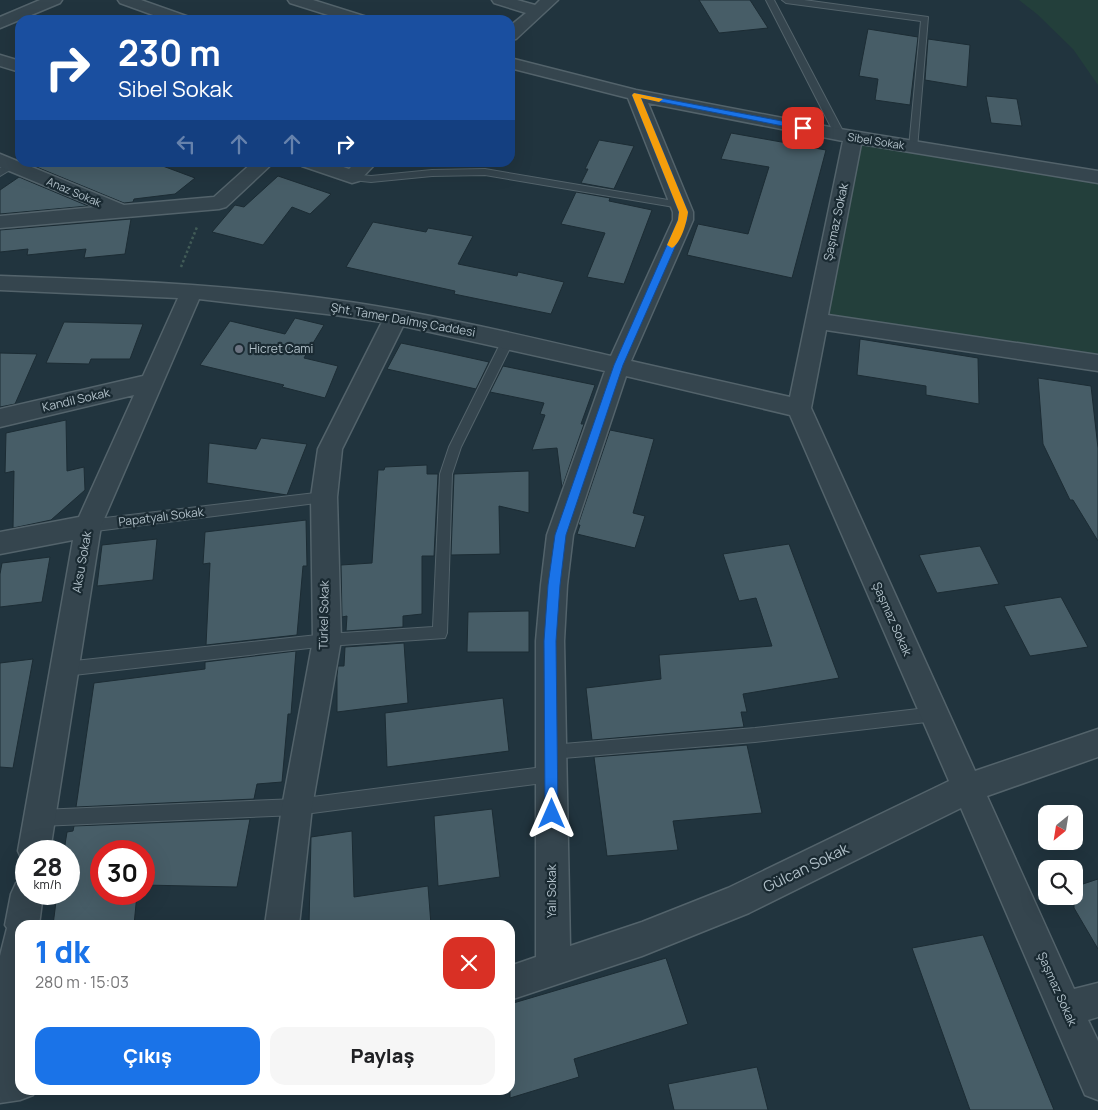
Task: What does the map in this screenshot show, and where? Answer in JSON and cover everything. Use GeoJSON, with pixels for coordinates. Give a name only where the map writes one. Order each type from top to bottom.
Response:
{"type":"FeatureCollection","features":[{"type":"Feature","properties":{"kind":"street"},"geometry":{"type":"LineString","coordinates":[[19,15],[54,0]]}},
{"type":"Feature","properties":{"kind":"street"},"geometry":{"type":"LineString","coordinates":[[126,0],[169,15]]}},
{"type":"Feature","properties":{"kind":"street"},"geometry":{"type":"LineString","coordinates":[[296,0],[346,15]]}},
{"type":"Feature","properties":{"kind":"street"},"geometry":{"type":"LineString","coordinates":[[500,0],[537,11]]}},
{"type":"Feature","properties":{"kind":"street"},"geometry":{"type":"LineString","coordinates":[[515,31],[550,0]]}},
{"type":"Feature","properties":{"kind":"street"},"geometry":{"type":"LineString","coordinates":[[0,23],[15,17]]}},
{"type":"Feature","properties":{"kind":"street"},"geometry":{"type":"LineString","coordinates":[[0,60],[15,65]]}},
{"type":"Feature","properties":{"kind":"street","name":"Sibel Sokak"},"geometry":{"type":"LineString","coordinates":[[515,64],[636,95],[847,136],[1098,177]]}},
{"type":"Feature","properties":{"kind":"street","name":"Yalı Sokak"},"geometry":{"type":"LineString","coordinates":[[553,970],[550,641],[560,535],[618,365],[683,220],[683,212],[636,95]]}},
{"type":"Feature","properties":{"kind":"street","name":"Şaşmaz Sokak"},"geometry":{"type":"LineString","coordinates":[[847,136],[799,408],[1098,1082]]}},
{"type":"Feature","properties":{"kind":"street","name":"Anaz Sokak"},"geometry":{"type":"LineString","coordinates":[[4,166],[121,211]]}},
{"type":"Feature","properties":{"kind":"street"},"geometry":{"type":"LineString","coordinates":[[0,222],[220,203],[260,167]]}},
{"type":"Feature","properties":{"kind":"street"},"geometry":{"type":"LineString","coordinates":[[323,167],[352,177],[363,167]]}},
{"type":"Feature","properties":{"kind":"street","name":"Şht. Tamer Dalmış Caddesi"},"geometry":{"type":"LineString","coordinates":[[0,283],[182,291],[266,298],[396,317],[508,340],[799,408]]}},
{"type":"Feature","properties":{"kind":"street","name":"Aksu Sokak"},"geometry":{"type":"LineString","coordinates":[[36,840],[88,526],[152,382],[182,291]]}},
{"type":"Feature","properties":{"kind":"street","name":"Türkel Sokak"},"geometry":{"type":"LineString","coordinates":[[283,920],[297,807],[326,640],[324,497],[330,450],[396,317]]}},
{"type":"Feature","properties":{"kind":"street"},"geometry":{"type":"LineString","coordinates":[[815,321],[1098,363]]}},
{"type":"Feature","properties":{"kind":"street","name":"Kandil Sokak"},"geometry":{"type":"LineString","coordinates":[[0,418],[152,382]]}},
{"type":"Feature","properties":{"kind":"street","name":"Papatyalı Sokak"},"geometry":{"type":"LineString","coordinates":[[0,543],[88,526]]}},
{"type":"Feature","properties":{"kind":"street","name":"Gülcan Sokak"},"geometry":{"type":"LineString","coordinates":[[515,981],[642,939],[737,901],[968,788],[1098,743]]}},
{"type":"Feature","properties":{"kind":"street"},"geometry":{"type":"LineString","coordinates":[[23,920],[25,905]]}},
{"type":"Feature","properties":{"kind":"street"},"geometry":{"type":"LineString","coordinates":[[0,1057],[15,967]]}},
{"type":"Feature","properties":{"kind":"street"},"geometry":{"type":"LineString","coordinates":[[1066,1009],[1098,1000]]}},
{"type":"Feature","properties":{"kind":"street"},"geometry":{"type":"LineString","coordinates":[[0,1085],[15,1083]]}},
{"type":"Feature","properties":{"kind":"lane"},"geometry":{"type":"LineString","coordinates":[[770,0],[847,136]]}},
{"type":"Feature","properties":{"kind":"lane"},"geometry":{"type":"LineString","coordinates":[[786,0],[925,19],[914,147]]}},
{"type":"Feature","properties":{"kind":"lane"},"geometry":{"type":"LineString","coordinates":[[352,177],[371,179],[432,173],[485,172],[680,205]]}},
{"type":"Feature","properties":{"kind":"lane"},"geometry":{"type":"LineString","coordinates":[[65,669],[326,640],[440,633],[446,474],[455,447],[508,340]]}},
{"type":"Feature","properties":{"kind":"lane","name":"Papatyalı Sokak"},"geometry":{"type":"LineString","coordinates":[[88,526],[324,497]]}},
{"type":"Feature","properties":{"kind":"lane"},"geometry":{"type":"LineString","coordinates":[[40,818],[297,807],[551,763],[755,735],[934,714]]}},
{"type":"Feature","properties":{"kind":"path"},"geometry":{"type":"LineString","coordinates":[[182,291],[200,220],[220,203]]}},
{"type":"Feature","properties":{"kind":"green space"},"geometry":{"type":"Polygon","coordinates":[[[1019,0],[1098,0],[1098,85],[1073,49],[1037,14],[1019,0]]]}},
{"type":"Feature","properties":{"kind":"green space"},"geometry":{"type":"Polygon","coordinates":[[[853,137],[1098,177],[1098,363],[815,321],[853,137]]]}},
{"type":"Feature","properties":{"kind":"building"},"geometry":{"type":"Polygon","coordinates":[[[699,0],[750,0],[768,28],[719,33],[699,0]]]}},
{"type":"Feature","properties":{"kind":"building"},"geometry":{"type":"Polygon","coordinates":[[[868,29],[918,37],[910,105],[875,100],[878,79],[859,76],[868,29]]]}},
{"type":"Feature","properties":{"kind":"building"},"geometry":{"type":"Polygon","coordinates":[[[928,39],[970,45],[967,87],[925,80],[928,39]]]}},
{"type":"Feature","properties":{"kind":"building"},"geometry":{"type":"Polygon","coordinates":[[[986,96],[1017,99],[1022,126],[991,123],[986,96]]]}},
{"type":"Feature","properties":{"kind":"building"},"geometry":{"type":"Polygon","coordinates":[[[731,133],[826,150],[792,278],[687,255],[698,224],[748,234],[769,167],[721,159],[731,133]]]}},
{"type":"Feature","properties":{"kind":"building"},"geometry":{"type":"Polygon","coordinates":[[[599,140],[634,146],[614,189],[581,183],[588,169],[585,169],[599,140]]]}},
{"type":"Feature","properties":{"kind":"building"},"geometry":{"type":"Polygon","coordinates":[[[36,167],[165,167],[195,178],[175,194],[134,199],[133,202],[124,203],[36,167]]]}},
{"type":"Feature","properties":{"kind":"building"},"geometry":{"type":"Polygon","coordinates":[[[278,176],[331,194],[310,214],[292,207],[263,245],[212,232],[235,205],[244,207],[278,176]]]}},
{"type":"Feature","properties":{"kind":"building"},"geometry":{"type":"Polygon","coordinates":[[[19,177],[88,206],[0,214],[0,190],[19,177]]]}},
{"type":"Feature","properties":{"kind":"building"},"geometry":{"type":"Polygon","coordinates":[[[576,192],[610,198],[609,201],[652,210],[624,284],[587,277],[605,233],[561,224],[576,192]]]}},
{"type":"Feature","properties":{"kind":"building"},"geometry":{"type":"Polygon","coordinates":[[[131,219],[125,254],[84,258],[86,249],[27,255],[28,249],[0,252],[0,230],[131,219]]]}},
{"type":"Feature","properties":{"kind":"building"},"geometry":{"type":"Polygon","coordinates":[[[373,222],[426,232],[428,228],[473,236],[458,264],[517,276],[518,272],[564,282],[551,314],[454,294],[455,291],[346,267],[373,222]]]}},
{"type":"Feature","properties":{"kind":"building"},"geometry":{"type":"Polygon","coordinates":[[[295,318],[324,325],[304,358],[338,366],[325,398],[282,387],[284,385],[200,365],[230,321],[285,334],[295,318]]]}},
{"type":"Feature","properties":{"kind":"building"},"geometry":{"type":"Polygon","coordinates":[[[64,322],[143,324],[130,359],[91,359],[89,364],[46,363],[64,322]]]}},
{"type":"Feature","properties":{"kind":"building"},"geometry":{"type":"Polygon","coordinates":[[[860,339],[978,358],[979,404],[926,395],[926,386],[857,375],[860,339]]]}},
{"type":"Feature","properties":{"kind":"building"},"geometry":{"type":"Polygon","coordinates":[[[401,343],[489,362],[476,389],[387,369],[401,343]]]}},
{"type":"Feature","properties":{"kind":"building"},"geometry":{"type":"Polygon","coordinates":[[[0,353],[37,354],[15,404],[0,407],[0,353]]]}},
{"type":"Feature","properties":{"kind":"building"},"geometry":{"type":"Polygon","coordinates":[[[503,366],[595,385],[562,488],[557,448],[532,450],[545,415],[540,414],[544,403],[490,392],[503,366]]]}},
{"type":"Feature","properties":{"kind":"building"},"geometry":{"type":"Polygon","coordinates":[[[1038,378],[1091,386],[1098,448],[1098,541],[1073,500],[1070,500],[1043,444],[1038,378]]]}},
{"type":"Feature","properties":{"kind":"building"},"geometry":{"type":"Polygon","coordinates":[[[66,420],[67,471],[84,467],[85,490],[51,520],[13,528],[14,471],[5,473],[6,433],[66,420]]]}},
{"type":"Feature","properties":{"kind":"building"},"geometry":{"type":"Polygon","coordinates":[[[610,430],[654,439],[633,513],[645,516],[635,548],[577,534],[580,525],[578,525],[610,430]]]}},
{"type":"Feature","properties":{"kind":"building"},"geometry":{"type":"Polygon","coordinates":[[[261,438],[307,444],[287,495],[207,483],[209,443],[256,449],[261,438]]]}},
{"type":"Feature","properties":{"kind":"building"},"geometry":{"type":"Polygon","coordinates":[[[427,465],[427,474],[438,474],[434,556],[422,556],[422,614],[403,616],[403,627],[346,631],[347,616],[342,617],[341,565],[372,563],[378,470],[384,470],[385,467],[427,465]]]}},
{"type":"Feature","properties":{"kind":"building"},"geometry":{"type":"Polygon","coordinates":[[[529,471],[529,513],[499,506],[500,554],[451,555],[454,474],[529,471]]]}},
{"type":"Feature","properties":{"kind":"building"},"geometry":{"type":"Polygon","coordinates":[[[306,520],[307,566],[303,566],[297,635],[206,645],[210,563],[203,564],[205,532],[306,520]]]}},
{"type":"Feature","properties":{"kind":"building"},"geometry":{"type":"Polygon","coordinates":[[[157,539],[153,580],[97,586],[102,545],[157,539]]]}},
{"type":"Feature","properties":{"kind":"building"},"geometry":{"type":"Polygon","coordinates":[[[789,544],[839,678],[743,694],[747,712],[741,712],[744,727],[592,740],[586,688],[661,679],[659,655],[772,646],[756,598],[739,601],[723,554],[789,544]]]}},
{"type":"Feature","properties":{"kind":"building"},"geometry":{"type":"Polygon","coordinates":[[[980,546],[999,584],[937,593],[919,555],[980,546]]]}},
{"type":"Feature","properties":{"kind":"building"},"geometry":{"type":"Polygon","coordinates":[[[50,557],[42,602],[0,607],[2,563],[50,557]]]}},
{"type":"Feature","properties":{"kind":"building"},"geometry":{"type":"Polygon","coordinates":[[[1061,597],[1088,647],[1030,656],[1004,606],[1061,597]]]}},
{"type":"Feature","properties":{"kind":"building"},"geometry":{"type":"Polygon","coordinates":[[[529,611],[529,652],[467,652],[468,612],[529,611]]]}},
{"type":"Feature","properties":{"kind":"building"},"geometry":{"type":"Polygon","coordinates":[[[404,643],[408,703],[337,712],[338,666],[344,666],[345,647],[404,643]]]}},
{"type":"Feature","properties":{"kind":"building"},"geometry":{"type":"Polygon","coordinates":[[[296,651],[291,714],[288,714],[282,782],[257,784],[254,799],[76,807],[94,683],[205,669],[205,662],[296,651]]]}},
{"type":"Feature","properties":{"kind":"building"},"geometry":{"type":"Polygon","coordinates":[[[33,659],[13,768],[0,767],[0,663],[33,659]]]}},
{"type":"Feature","properties":{"kind":"building"},"geometry":{"type":"Polygon","coordinates":[[[503,698],[509,751],[387,767],[385,713],[503,698]]]}},
{"type":"Feature","properties":{"kind":"building"},"geometry":{"type":"Polygon","coordinates":[[[747,745],[762,813],[673,821],[678,850],[607,856],[594,757],[747,745]]]}},
{"type":"Feature","properties":{"kind":"building"},"geometry":{"type":"Polygon","coordinates":[[[492,809],[500,877],[438,886],[434,816],[492,809]]]}},
{"type":"Feature","properties":{"kind":"building"},"geometry":{"type":"Polygon","coordinates":[[[250,819],[237,887],[155,885],[155,840],[90,840],[90,905],[136,905],[134,920],[54,920],[56,905],[80,905],[80,840],[66,840],[67,832],[73,831],[74,826],[250,819]]]}},
{"type":"Feature","properties":{"kind":"building"},"geometry":{"type":"Polygon","coordinates":[[[352,831],[354,897],[428,886],[431,920],[309,920],[311,837],[352,831]]]}},
{"type":"Feature","properties":{"kind":"building"},"geometry":{"type":"Polygon","coordinates":[[[1098,879],[1098,949],[1074,908],[1074,905],[1083,905],[1083,884],[1098,879]]]}},
{"type":"Feature","properties":{"kind":"building"},"geometry":{"type":"Polygon","coordinates":[[[983,935],[1054,1110],[970,1110],[912,948],[983,935]]]}},
{"type":"Feature","properties":{"kind":"building"},"geometry":{"type":"Polygon","coordinates":[[[666,958],[688,1024],[574,1059],[579,1077],[510,1098],[510,1095],[515,1095],[515,1003],[666,958]]]}},
{"type":"Feature","properties":{"kind":"building"},"geometry":{"type":"Polygon","coordinates":[[[757,1067],[768,1110],[674,1110],[668,1084],[757,1067]]]}},
{"type":"Feature","properties":{"kind":"slow traffic"},"geometry":{"type":"LineString","coordinates":[[659,99],[636,95],[683,212],[683,220],[672,245]]}},
{"type":"Feature","properties":{"kind":"place","name":"Hicret Cami"},"geometry":{"type":"Point","coordinates":[239,349]}},
{"type":"Feature","properties":{"kind":"route"},"geometry":{"type":"LineString","coordinates":[[552,814],[550,641],[560,535],[618,365],[683,220],[683,212],[636,95],[803,128]]}}]}
